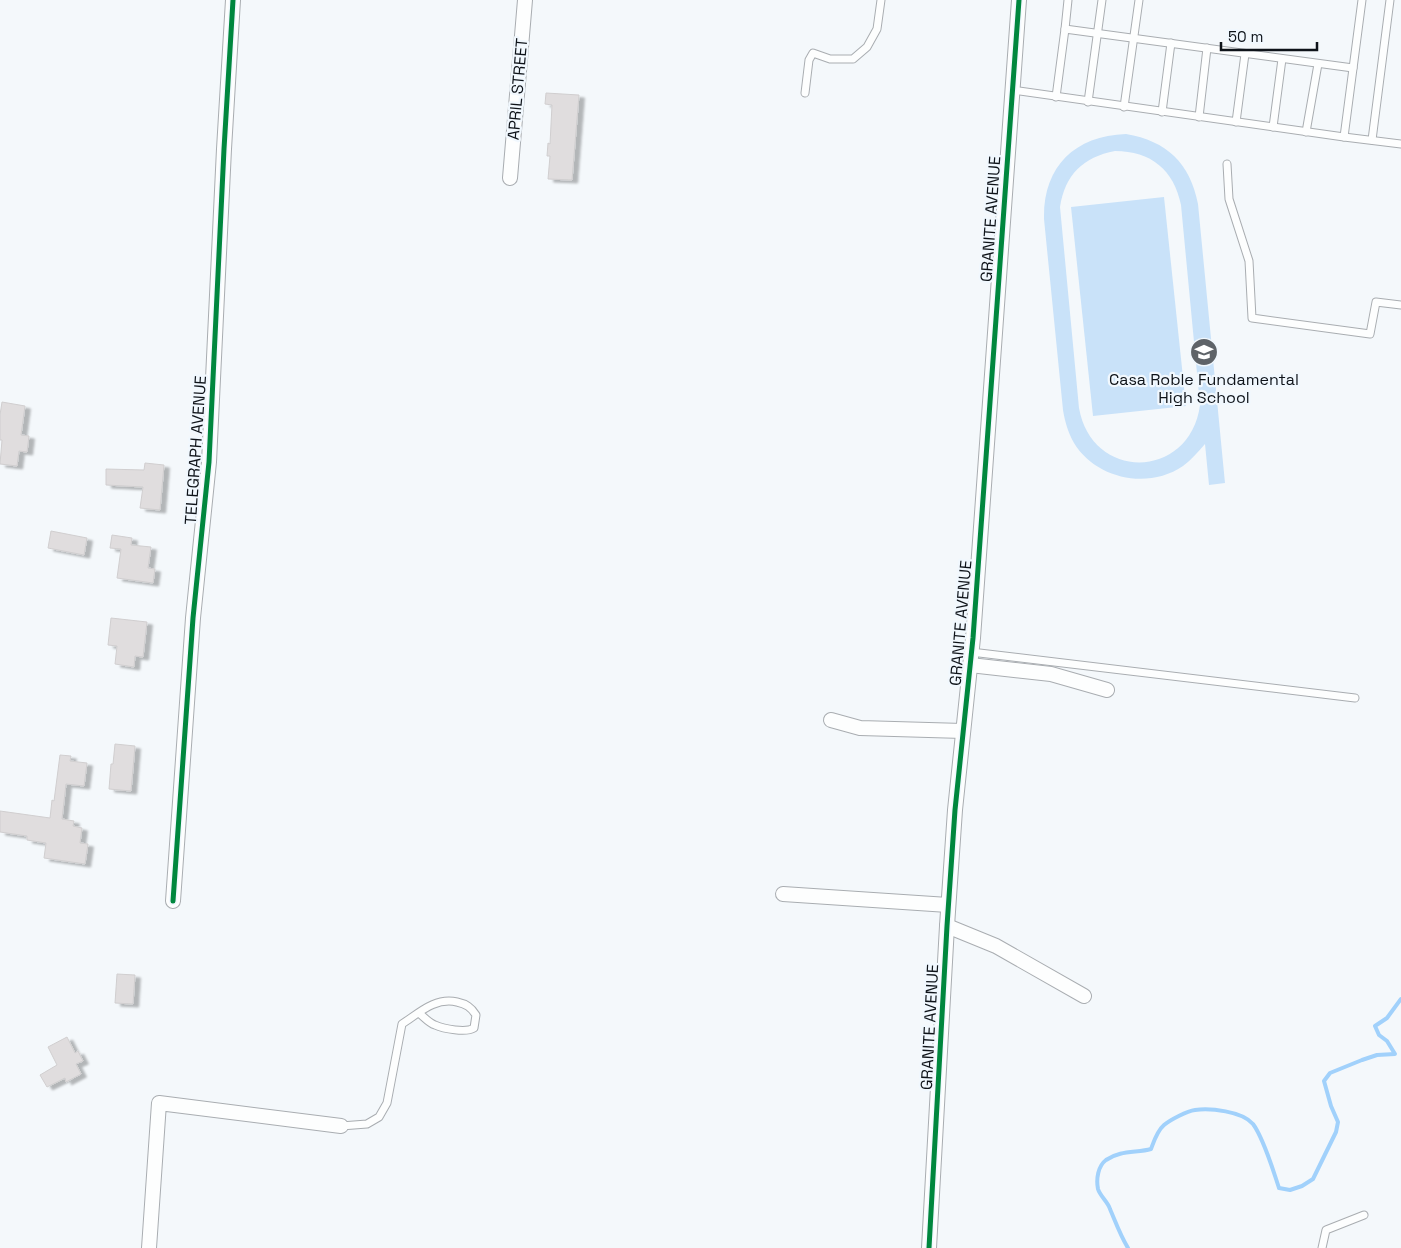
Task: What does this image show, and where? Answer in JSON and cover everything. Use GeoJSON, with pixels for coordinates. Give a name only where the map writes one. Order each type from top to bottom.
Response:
{"type":"FeatureCollection","features":[{"type":"Feature","properties":{"kind":"street","name":"TELEGRAPH AVENUE"},"geometry":{"type":"LineString","coordinates":[[173,901],[192,618],[209,462],[224,150],[234,0]]}},
{"type":"Feature","properties":{"kind":"street","name":"APRIL STREET"},"geometry":{"type":"LineString","coordinates":[[510,178],[525,0]]}},
{"type":"Feature","properties":{"kind":"street","name":"GRANITE AVENUE"},"geometry":{"type":"LineString","coordinates":[[929,1248],[946,926],[955,810],[971,658],[1019,0]]}},
{"type":"Feature","properties":{"kind":"street"},"geometry":{"type":"LineString","coordinates":[[971,658],[1051,674],[1107,690]]}},
{"type":"Feature","properties":{"kind":"street"},"geometry":{"type":"LineString","coordinates":[[831,720],[860,728],[963,731]]}},
{"type":"Feature","properties":{"kind":"street"},"geometry":{"type":"LineString","coordinates":[[783,894],[948,905]]}},
{"type":"Feature","properties":{"kind":"street"},"geometry":{"type":"LineString","coordinates":[[946,926],[996,946],[1084,996]]}},
{"type":"Feature","properties":{"kind":"street"},"geometry":{"type":"LineString","coordinates":[[149,1248],[160,1103],[341,1126]]}},
{"type":"Feature","properties":{"kind":"lane"},"geometry":{"type":"LineString","coordinates":[[805,93],[810,60],[813,53],[830,59],[853,58],[867,47],[877,29],[881,0]]}},
{"type":"Feature","properties":{"kind":"lane"},"geometry":{"type":"LineString","coordinates":[[1056,97],[1068,0]]}},
{"type":"Feature","properties":{"kind":"lane"},"geometry":{"type":"LineString","coordinates":[[1088,102],[1102,0]]}},
{"type":"Feature","properties":{"kind":"lane"},"geometry":{"type":"LineString","coordinates":[[1124,106],[1139,0]]}},
{"type":"Feature","properties":{"kind":"lane"},"geometry":{"type":"LineString","coordinates":[[1344,137],[1362,0]]}},
{"type":"Feature","properties":{"kind":"lane"},"geometry":{"type":"LineString","coordinates":[[1372,140],[1390,0]]}},
{"type":"Feature","properties":{"kind":"lane"},"geometry":{"type":"LineString","coordinates":[[1065,29],[1353,68]]}},
{"type":"Feature","properties":{"kind":"lane"},"geometry":{"type":"LineString","coordinates":[[1162,112],[1171,43]]}},
{"type":"Feature","properties":{"kind":"lane"},"geometry":{"type":"LineString","coordinates":[[1199,117],[1207,48]]}},
{"type":"Feature","properties":{"kind":"lane"},"geometry":{"type":"LineString","coordinates":[[1236,122],[1245,54]]}},
{"type":"Feature","properties":{"kind":"lane"},"geometry":{"type":"LineString","coordinates":[[1273,127],[1282,58]]}},
{"type":"Feature","properties":{"kind":"lane"},"geometry":{"type":"LineString","coordinates":[[1306,132],[1318,64]]}},
{"type":"Feature","properties":{"kind":"lane"},"geometry":{"type":"LineString","coordinates":[[1012,90],[1401,144]]}},
{"type":"Feature","properties":{"kind":"lane"},"geometry":{"type":"LineString","coordinates":[[1227,164],[1229,199],[1249,261],[1252,318],[1370,334],[1376,302],[1401,304]]}},
{"type":"Feature","properties":{"kind":"lane"},"geometry":{"type":"LineString","coordinates":[[971,658],[1355,698]]}},
{"type":"Feature","properties":{"kind":"lane"},"geometry":{"type":"LineString","coordinates":[[341,1126],[367,1124],[378,1117],[386,1103],[402,1024],[430,1005],[448,1000],[471,1006],[476,1015],[474,1028],[464,1031],[434,1025],[419,1013]]}},
{"type":"Feature","properties":{"kind":"lane"},"geometry":{"type":"LineString","coordinates":[[1322,1248],[1326,1230],[1364,1215]]}},
{"type":"Feature","properties":{"kind":"shaded area"},"geometry":{"type":"Polygon","coordinates":[[[1126,134],[1141,137],[1165,148],[1183,166],[1194,190],[1198,204],[1225,483],[1209,485],[1205,444],[1183,466],[1154,478],[1139,479],[1124,477],[1095,465],[1074,443],[1067,427],[1063,410],[1044,219],[1045,200],[1049,184],[1065,158],[1077,148],[1108,136],[1126,134]],[[1115,151],[1104,154],[1077,169],[1066,186],[1060,207],[1079,408],[1088,432],[1102,449],[1120,459],[1141,462],[1161,458],[1179,448],[1192,430],[1200,405],[1181,205],[1178,193],[1167,173],[1159,165],[1150,159],[1128,152],[1115,151]]]}},
{"type":"Feature","properties":{"kind":"shaded area"},"geometry":{"type":"Polygon","coordinates":[[[1164,197],[1186,406],[1093,416],[1071,207],[1164,197]]]}},
{"type":"Feature","properties":{"kind":"building"},"geometry":{"type":"Polygon","coordinates":[[[546,93],[579,95],[572,180],[548,179],[550,156],[547,156],[548,143],[550,144],[552,105],[545,104],[546,93]]]}},
{"type":"Feature","properties":{"kind":"building"},"geometry":{"type":"Polygon","coordinates":[[[2,402],[25,406],[21,435],[29,436],[27,452],[19,451],[17,466],[0,464],[2,440],[0,440],[0,415],[2,402]]]}},
{"type":"Feature","properties":{"kind":"building"},"geometry":{"type":"Polygon","coordinates":[[[145,463],[164,465],[160,510],[140,508],[143,487],[106,485],[106,469],[144,470],[145,463]]]}},
{"type":"Feature","properties":{"kind":"building"},"geometry":{"type":"Polygon","coordinates":[[[51,531],[87,538],[84,555],[48,548],[51,531]]]}},
{"type":"Feature","properties":{"kind":"building"},"geometry":{"type":"Polygon","coordinates":[[[112,535],[132,538],[131,545],[151,547],[148,568],[155,569],[153,583],[117,578],[121,549],[110,548],[112,535]]]}},
{"type":"Feature","properties":{"kind":"building"},"geometry":{"type":"Polygon","coordinates":[[[111,618],[147,622],[143,657],[135,656],[134,667],[115,664],[117,646],[108,645],[111,618]]]}},
{"type":"Feature","properties":{"kind":"building"},"geometry":{"type":"Polygon","coordinates":[[[115,744],[135,746],[131,791],[109,789],[115,744]]]}},
{"type":"Feature","properties":{"kind":"building"},"geometry":{"type":"Polygon","coordinates":[[[60,755],[71,756],[70,761],[87,763],[84,786],[66,784],[62,819],[74,821],[73,826],[82,828],[80,843],[88,844],[85,864],[44,858],[46,843],[27,840],[27,836],[0,832],[0,811],[50,818],[60,755]]]}},
{"type":"Feature","properties":{"kind":"building"},"geometry":{"type":"Polygon","coordinates":[[[117,974],[135,975],[133,1004],[115,1003],[117,974]]]}},
{"type":"Feature","properties":{"kind":"building"},"geometry":{"type":"Polygon","coordinates":[[[67,1037],[75,1053],[78,1051],[83,1061],[76,1064],[81,1074],[66,1082],[65,1078],[47,1087],[40,1075],[57,1065],[48,1047],[67,1037]]]}},
{"type":"Feature","properties":{"kind":"waterway"},"geometry":{"type":"LineString","coordinates":[[1128,1248],[1120,1234],[1109,1206],[1098,1189],[1098,1173],[1106,1160],[1123,1153],[1151,1149],[1162,1127],[1183,1114],[1195,1110],[1217,1110],[1234,1113],[1253,1124],[1264,1146],[1279,1188],[1290,1190],[1302,1186],[1313,1179],[1336,1132],[1338,1122],[1324,1081],[1330,1073],[1362,1060],[1377,1055],[1395,1054],[1387,1041],[1379,1035],[1375,1026],[1387,1018],[1401,999]]}},
{"type":"Feature","properties":{"kind":"cycle path"},"geometry":{"type":"LineString","coordinates":[[173,901],[193,618],[209,462],[233,0]]}},
{"type":"Feature","properties":{"kind":"cycle path"},"geometry":{"type":"LineString","coordinates":[[929,1248],[955,810],[973,638],[1019,0]]}},
{"type":"Feature","properties":{"kind":"place","name":"Casa Roble Fundamental High School"},"geometry":{"type":"Point","coordinates":[1204,352]}}]}
